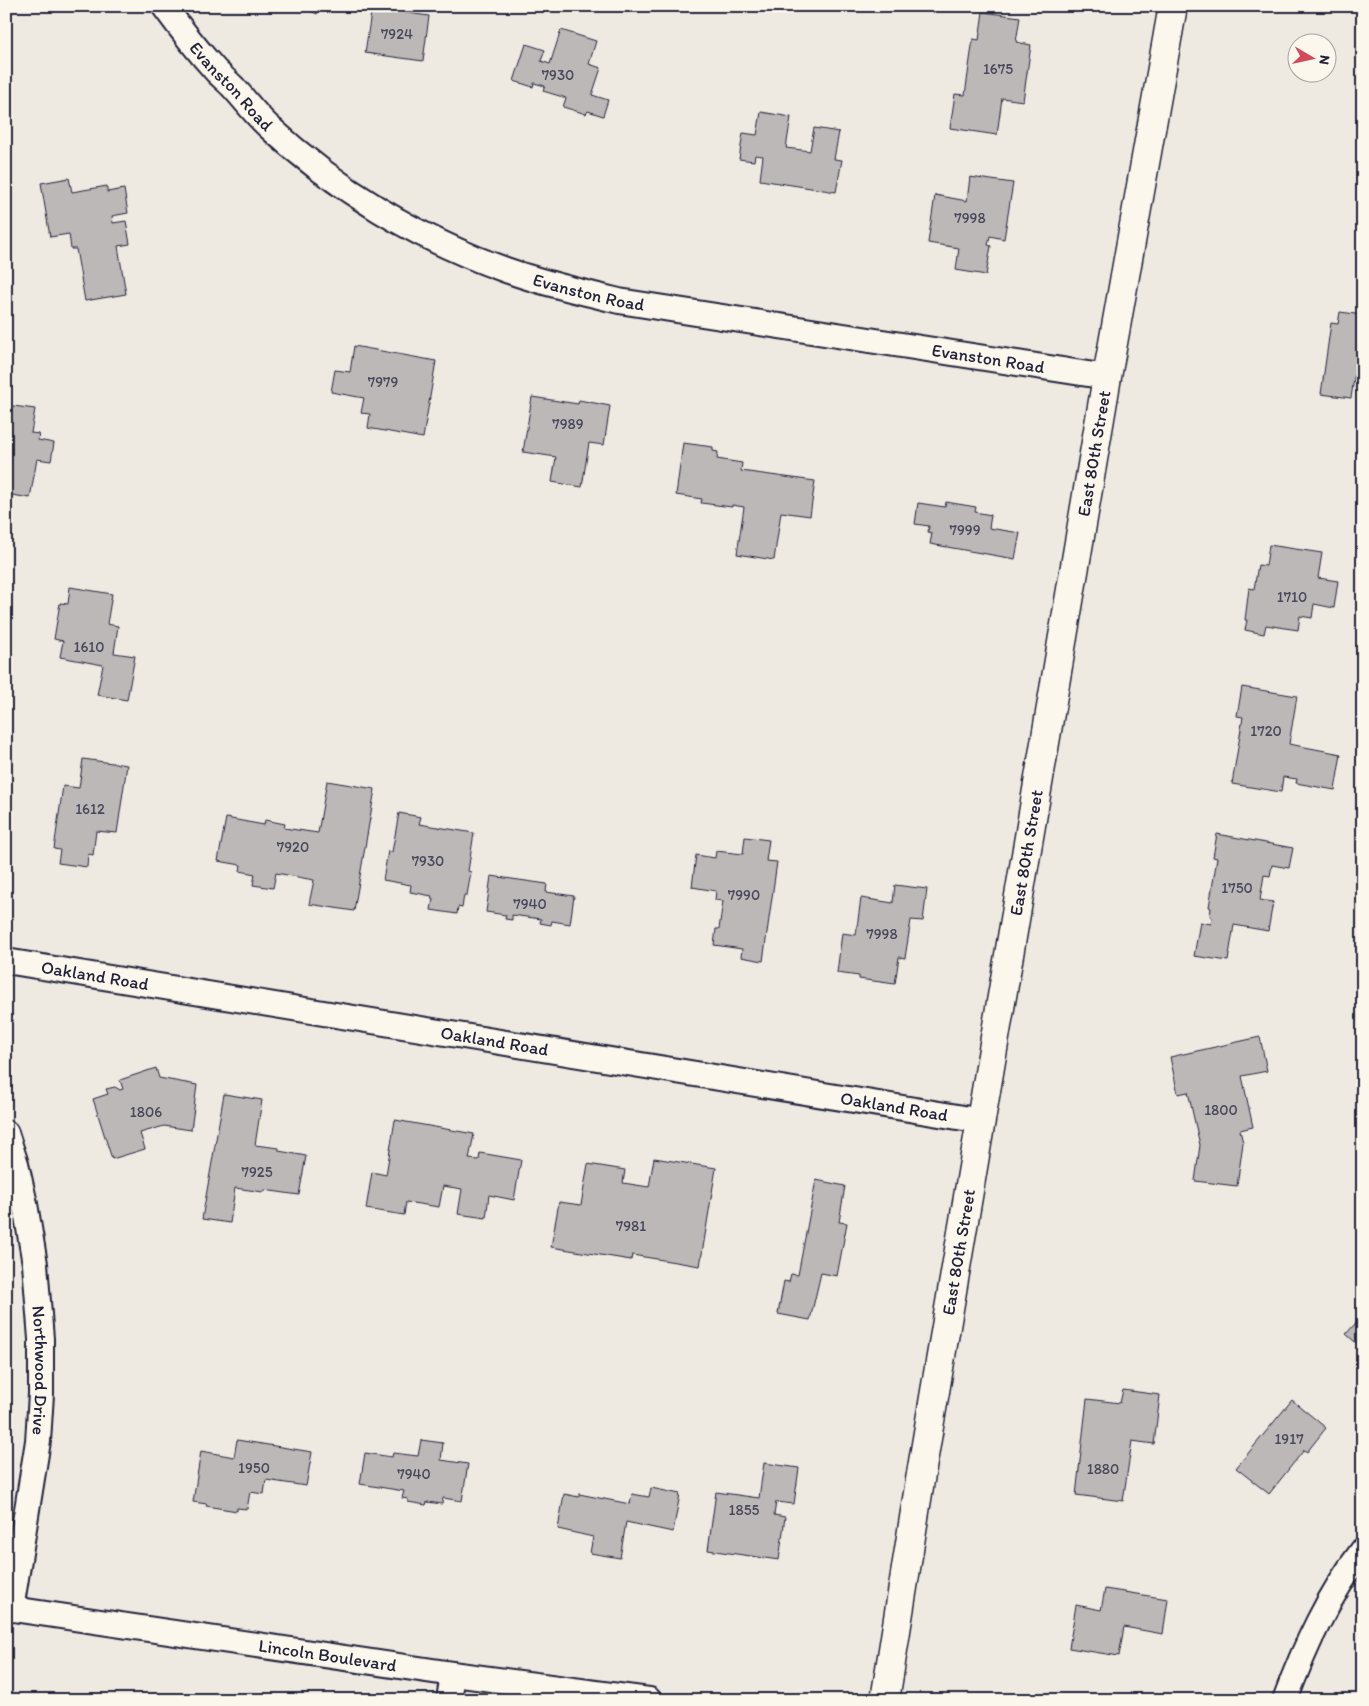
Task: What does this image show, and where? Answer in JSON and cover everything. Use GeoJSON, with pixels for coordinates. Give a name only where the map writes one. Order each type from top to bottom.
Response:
{"type":"FeatureCollection","features":[{"type":"Feature","properties":{"kind":"street","name":"Evanston Road"},"geometry":{"type":"LineString","coordinates":[[164,6],[216,70],[251,108],[270,127],[327,175],[378,210],[418,232],[496,266],[553,285],[619,301],[1107,377]]}},
{"type":"Feature","properties":{"kind":"street","name":"East 80th Street"},"geometry":{"type":"LineString","coordinates":[[885,1700],[921,1474],[1107,377],[1173,6]]}},
{"type":"Feature","properties":{"kind":"street","name":"Oakland Road"},"geometry":{"type":"LineString","coordinates":[[6,961],[982,1121]]}},
{"type":"Feature","properties":{"kind":"street","name":"Northwood Drive"},"geometry":{"type":"LineString","coordinates":[[6,1133],[16,1164],[25,1204],[35,1264],[41,1339],[41,1394],[38,1441],[9,1609]]}},
{"type":"Feature","properties":{"kind":"street"},"geometry":{"type":"LineString","coordinates":[[1285,1700],[1313,1631],[1341,1580],[1363,1550]]}},
{"type":"Feature","properties":{"kind":"street","name":"Lincoln Boulevard"},"geometry":{"type":"LineString","coordinates":[[9,1609],[453,1674],[649,1700]]}},
{"type":"Feature","properties":{"kind":"street"},"geometry":{"type":"LineString","coordinates":[[449,1700],[453,1674]]}},
{"type":"Feature","properties":{"kind":"building"},"geometry":{"type":"Polygon","coordinates":[[[301,6],[321,6],[317,14],[301,6]]]}},
{"type":"Feature","properties":{"kind":"building"},"geometry":{"type":"Polygon","coordinates":[[[372,6],[402,6],[401,12],[429,16],[423,61],[365,53],[372,6]]]}},
{"type":"Feature","properties":{"kind":"building"},"geometry":{"type":"Polygon","coordinates":[[[983,12],[1020,17],[1016,42],[1031,45],[1023,101],[1002,98],[997,135],[950,128],[955,94],[965,95],[973,39],[979,40],[983,12]]]}},
{"type":"Feature","properties":{"kind":"building"},"geometry":{"type":"Polygon","coordinates":[[[561,30],[596,41],[589,64],[601,68],[592,95],[608,100],[603,116],[588,111],[586,114],[563,107],[566,98],[543,91],[545,86],[534,83],[533,87],[514,81],[526,44],[545,50],[541,61],[550,64],[561,30]]]}},
{"type":"Feature","properties":{"kind":"building"},"geometry":{"type":"Polygon","coordinates":[[[761,112],[791,117],[786,148],[810,151],[814,128],[839,132],[834,159],[842,160],[836,192],[760,180],[763,156],[755,155],[754,161],[739,159],[743,133],[757,135],[761,112]]]}},
{"type":"Feature","properties":{"kind":"building"},"geometry":{"type":"Polygon","coordinates":[[[970,177],[1013,183],[1004,239],[990,236],[988,245],[991,246],[986,275],[956,270],[959,248],[928,243],[935,195],[967,201],[970,177]]]}},
{"type":"Feature","properties":{"kind":"building"},"geometry":{"type":"Polygon","coordinates":[[[69,178],[72,192],[107,186],[107,192],[124,189],[128,213],[112,216],[113,223],[126,221],[130,244],[118,246],[126,294],[85,301],[76,249],[71,249],[69,234],[50,237],[41,183],[69,178]]]}},
{"type":"Feature","properties":{"kind":"building"},"geometry":{"type":"Polygon","coordinates":[[[1340,312],[1363,315],[1363,360],[1357,359],[1351,398],[1321,394],[1331,323],[1338,324],[1340,312]]]}},
{"type":"Feature","properties":{"kind":"building"},"geometry":{"type":"Polygon","coordinates":[[[354,346],[436,361],[423,438],[368,428],[370,414],[361,413],[364,398],[331,392],[335,370],[350,372],[354,346]]]}},
{"type":"Feature","properties":{"kind":"building"},"geometry":{"type":"Polygon","coordinates":[[[532,397],[578,404],[579,400],[610,406],[604,445],[589,443],[582,487],[552,482],[556,457],[523,452],[532,397]]]}},
{"type":"Feature","properties":{"kind":"building"},"geometry":{"type":"Polygon","coordinates":[[[6,405],[35,409],[31,433],[39,434],[38,440],[54,443],[51,461],[37,459],[30,498],[6,494],[6,405]]]}},
{"type":"Feature","properties":{"kind":"building"},"geometry":{"type":"Polygon","coordinates":[[[683,443],[713,447],[713,451],[718,452],[717,459],[742,463],[741,471],[815,481],[810,516],[781,512],[774,560],[737,554],[744,507],[701,503],[702,499],[676,495],[683,443]]]}},
{"type":"Feature","properties":{"kind":"building"},"geometry":{"type":"Polygon","coordinates":[[[946,502],[976,507],[975,512],[991,515],[989,528],[1020,533],[1015,559],[930,544],[932,533],[928,532],[929,526],[915,524],[918,503],[945,507],[946,502]]]}},
{"type":"Feature","properties":{"kind":"building"},"geometry":{"type":"Polygon","coordinates":[[[1269,545],[1322,553],[1318,578],[1338,581],[1334,608],[1314,604],[1312,618],[1300,616],[1298,630],[1266,625],[1264,634],[1245,630],[1249,588],[1254,589],[1258,565],[1266,566],[1269,545]]]}},
{"type":"Feature","properties":{"kind":"building"},"geometry":{"type":"Polygon","coordinates":[[[70,587],[112,594],[107,624],[118,626],[114,653],[135,656],[127,700],[97,695],[103,665],[60,657],[63,641],[54,639],[60,603],[68,604],[70,587]]]}},
{"type":"Feature","properties":{"kind":"building"},"geometry":{"type":"Polygon","coordinates":[[[1242,687],[1297,696],[1289,744],[1341,754],[1335,790],[1296,783],[1297,779],[1283,777],[1281,792],[1232,784],[1243,717],[1237,716],[1242,687]]]}},
{"type":"Feature","properties":{"kind":"building"},"geometry":{"type":"Polygon","coordinates":[[[83,759],[127,765],[117,833],[96,831],[93,855],[88,854],[87,867],[58,863],[60,850],[54,849],[63,786],[79,788],[83,759]]]}},
{"type":"Feature","properties":{"kind":"building"},"geometry":{"type":"Polygon","coordinates":[[[327,781],[375,789],[354,911],[309,904],[314,880],[276,873],[273,888],[253,885],[255,874],[240,871],[241,865],[218,861],[226,818],[264,825],[265,820],[285,824],[284,828],[318,833],[327,781]]]}},
{"type":"Feature","properties":{"kind":"building"},"geometry":{"type":"Polygon","coordinates":[[[399,813],[421,817],[419,824],[474,833],[468,871],[471,872],[467,895],[464,895],[462,908],[458,907],[457,914],[431,910],[432,896],[410,892],[411,885],[383,880],[388,851],[392,852],[399,813]]]}},
{"type":"Feature","properties":{"kind":"building"},"geometry":{"type":"Polygon","coordinates":[[[1217,834],[1293,848],[1289,868],[1272,865],[1270,876],[1264,875],[1260,900],[1273,902],[1268,931],[1234,925],[1228,961],[1194,956],[1200,922],[1211,924],[1211,908],[1209,907],[1217,858],[1213,857],[1217,834]]]}},
{"type":"Feature","properties":{"kind":"building"},"geometry":{"type":"Polygon","coordinates":[[[745,837],[769,840],[766,861],[777,862],[763,961],[741,957],[742,949],[714,945],[716,929],[719,929],[723,901],[715,900],[716,891],[692,887],[696,855],[715,858],[716,851],[743,854],[745,837]]]}},
{"type":"Feature","properties":{"kind":"building"},"geometry":{"type":"Polygon","coordinates":[[[491,876],[547,884],[546,892],[574,896],[570,924],[552,921],[551,925],[540,923],[541,919],[512,915],[512,920],[505,919],[506,915],[486,912],[491,876]]]}},
{"type":"Feature","properties":{"kind":"building"},"geometry":{"type":"Polygon","coordinates":[[[895,885],[927,889],[923,921],[911,920],[905,958],[899,957],[895,984],[859,979],[859,976],[837,973],[842,933],[856,935],[861,898],[893,903],[895,885]]]}},
{"type":"Feature","properties":{"kind":"building"},"geometry":{"type":"Polygon","coordinates":[[[1260,1037],[1267,1071],[1242,1076],[1253,1127],[1240,1130],[1243,1143],[1237,1186],[1195,1181],[1200,1145],[1188,1092],[1178,1094],[1170,1057],[1260,1037]]]}},
{"type":"Feature","properties":{"kind":"building"},"geometry":{"type":"Polygon","coordinates":[[[156,1068],[159,1078],[197,1085],[191,1130],[164,1126],[140,1133],[145,1149],[112,1159],[93,1099],[108,1094],[106,1089],[115,1087],[120,1090],[123,1089],[120,1080],[156,1068]]]}},
{"type":"Feature","properties":{"kind":"building"},"geometry":{"type":"Polygon","coordinates":[[[224,1094],[262,1100],[255,1145],[279,1148],[279,1151],[306,1156],[299,1195],[235,1188],[230,1223],[202,1219],[224,1094]]]}},
{"type":"Feature","properties":{"kind":"building"},"geometry":{"type":"Polygon","coordinates":[[[395,1120],[474,1134],[469,1159],[479,1160],[480,1153],[521,1160],[514,1200],[489,1195],[486,1218],[458,1214],[462,1189],[443,1186],[439,1207],[406,1202],[404,1215],[366,1209],[372,1172],[386,1175],[395,1120]]]}},
{"type":"Feature","properties":{"kind":"building"},"geometry":{"type":"Polygon","coordinates":[[[654,1158],[716,1168],[700,1266],[632,1255],[631,1260],[551,1247],[559,1202],[581,1205],[588,1164],[625,1170],[623,1183],[649,1187],[654,1158]]]}},
{"type":"Feature","properties":{"kind":"building"},"geometry":{"type":"Polygon","coordinates":[[[816,1180],[845,1186],[839,1222],[847,1223],[837,1276],[821,1273],[810,1320],[778,1314],[784,1281],[789,1282],[791,1274],[798,1275],[816,1180]]]}},
{"type":"Feature","properties":{"kind":"building"},"geometry":{"type":"Polygon","coordinates":[[[1363,1315],[1363,1349],[1346,1334],[1363,1315]]]}},
{"type":"Feature","properties":{"kind":"building"},"geometry":{"type":"Polygon","coordinates":[[[1123,1390],[1160,1395],[1154,1444],[1132,1441],[1123,1501],[1076,1495],[1087,1399],[1120,1403],[1123,1390]]]}},
{"type":"Feature","properties":{"kind":"building"},"geometry":{"type":"Polygon","coordinates":[[[1292,1400],[1326,1428],[1307,1452],[1304,1450],[1269,1494],[1236,1468],[1292,1400]]]}},
{"type":"Feature","properties":{"kind":"building"},"geometry":{"type":"Polygon","coordinates":[[[237,1440],[312,1452],[306,1486],[266,1480],[264,1494],[250,1492],[247,1509],[237,1508],[237,1511],[193,1502],[201,1451],[234,1457],[237,1440]]]}},
{"type":"Feature","properties":{"kind":"building"},"geometry":{"type":"Polygon","coordinates":[[[421,1440],[443,1443],[441,1460],[468,1464],[462,1501],[443,1498],[442,1504],[427,1502],[426,1505],[408,1502],[408,1499],[402,1498],[404,1491],[360,1484],[365,1453],[392,1457],[393,1453],[418,1456],[421,1440]]]}},
{"type":"Feature","properties":{"kind":"building"},"geometry":{"type":"Polygon","coordinates":[[[764,1463],[799,1468],[794,1504],[776,1502],[774,1515],[785,1517],[779,1560],[708,1550],[716,1492],[759,1498],[764,1463]]]}},
{"type":"Feature","properties":{"kind":"building"},"geometry":{"type":"Polygon","coordinates":[[[651,1488],[680,1494],[673,1532],[626,1522],[620,1558],[590,1553],[593,1537],[558,1529],[564,1494],[579,1497],[579,1494],[630,1504],[632,1494],[649,1497],[651,1488]]]}},
{"type":"Feature","properties":{"kind":"building"},"geometry":{"type":"Polygon","coordinates":[[[1105,1589],[1168,1599],[1163,1634],[1124,1627],[1119,1656],[1069,1648],[1076,1605],[1101,1610],[1105,1589]]]}}]}
